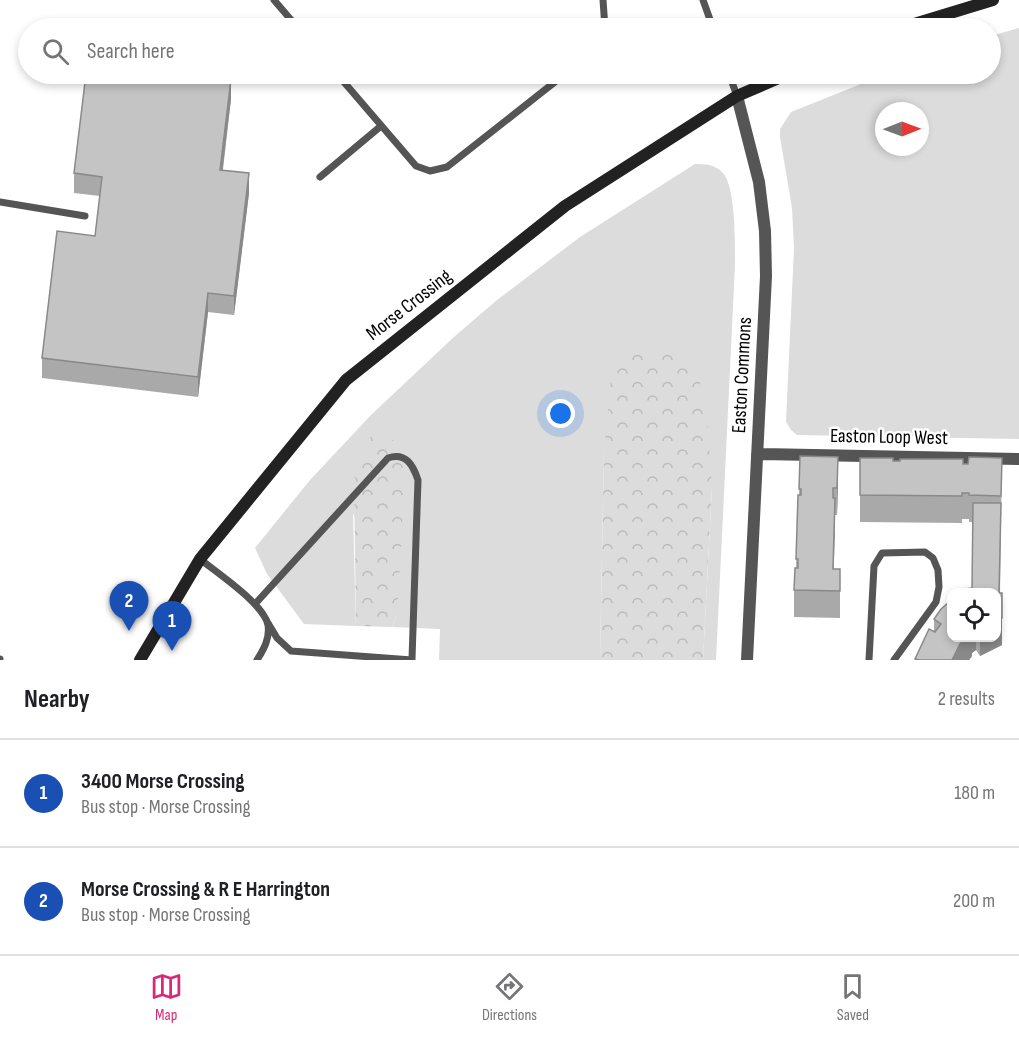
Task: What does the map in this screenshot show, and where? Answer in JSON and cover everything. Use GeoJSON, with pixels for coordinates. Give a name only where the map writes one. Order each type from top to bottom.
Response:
{"type":"FeatureCollection","features":[{"type":"Feature","properties":{"kind":"main road"},"geometry":{"type":"LineString","coordinates":[[934,18],[993,0]]}},
{"type":"Feature","properties":{"kind":"main road","name":"Morse Crossing"},"geometry":{"type":"LineString","coordinates":[[140,660],[200,559],[346,380],[565,206],[737,96],[765,84]]}},
{"type":"Feature","properties":{"kind":"street","name":"Easton Commons"},"geometry":{"type":"LineString","coordinates":[[737,96],[759,182],[765,231],[766,276],[747,660]]}},
{"type":"Feature","properties":{"kind":"street","name":"Easton Loop West"},"geometry":{"type":"LineString","coordinates":[[757,454],[1019,459]]}},
{"type":"Feature","properties":{"kind":"lane"},"geometry":{"type":"LineString","coordinates":[[274,0],[289,18]]}},
{"type":"Feature","properties":{"kind":"lane"},"geometry":{"type":"LineString","coordinates":[[603,0],[604,18]]}},
{"type":"Feature","properties":{"kind":"lane"},"geometry":{"type":"LineString","coordinates":[[703,0],[709,18]]}},
{"type":"Feature","properties":{"kind":"lane"},"geometry":{"type":"LineString","coordinates":[[345,84],[416,166],[430,171],[447,166],[552,84]]}},
{"type":"Feature","properties":{"kind":"lane"},"geometry":{"type":"LineString","coordinates":[[733,84],[737,96]]}},
{"type":"Feature","properties":{"kind":"lane"},"geometry":{"type":"LineString","coordinates":[[320,177],[381,126]]}},
{"type":"Feature","properties":{"kind":"lane"},"geometry":{"type":"LineString","coordinates":[[0,202],[85,216]]}},
{"type":"Feature","properties":{"kind":"lane"},"geometry":{"type":"LineString","coordinates":[[200,559],[255,603],[277,638],[291,651],[412,660],[418,480],[414,466],[406,459],[395,456],[388,458],[255,603]]}},
{"type":"Feature","properties":{"kind":"lane"},"geometry":{"type":"LineString","coordinates":[[869,660],[874,566],[878,557],[882,553],[925,552],[933,558],[938,570],[939,587],[936,602],[919,622],[894,660]]}},
{"type":"Feature","properties":{"kind":"lane"},"geometry":{"type":"LineString","coordinates":[[257,660],[266,645],[268,623]]}},
{"type":"Feature","properties":{"kind":"green space"},"geometry":{"type":"Polygon","coordinates":[[[1019,28],[1019,439],[797,435],[791,430],[786,422],[794,248],[792,208],[780,129],[791,112],[861,84],[1001,84],[1001,33],[1019,28]]]}},
{"type":"Feature","properties":{"kind":"green space"},"geometry":{"type":"Polygon","coordinates":[[[695,164],[716,167],[727,179],[735,230],[716,660],[703,660],[712,487],[604,450],[600,660],[439,660],[440,629],[392,627],[397,615],[353,513],[356,626],[304,624],[267,574],[255,548],[310,480],[371,415],[497,300],[580,237],[695,164]]]}},
{"type":"Feature","properties":{"kind":"green space"},"geometry":{"type":"Polygon","coordinates":[[[632,349],[656,349],[695,367],[706,402],[712,487],[703,660],[600,660],[604,450],[612,369],[632,349]]]}},
{"type":"Feature","properties":{"kind":"green space"},"geometry":{"type":"Polygon","coordinates":[[[385,431],[397,445],[405,474],[397,615],[392,627],[356,626],[354,480],[371,436],[385,431]]]}},
{"type":"Feature","properties":{"kind":"building"},"geometry":{"type":"Polygon","coordinates":[[[85,84],[230,84],[220,170],[249,173],[234,296],[208,293],[198,377],[42,358],[57,231],[95,236],[102,177],[74,173],[85,84]]]}},
{"type":"Feature","properties":{"kind":"building"},"geometry":{"type":"Polygon","coordinates":[[[800,456],[838,457],[837,488],[833,488],[833,498],[835,498],[833,569],[840,569],[840,591],[794,590],[795,568],[798,568],[798,559],[796,559],[798,495],[801,495],[801,489],[799,489],[800,456]]]}},
{"type":"Feature","properties":{"kind":"building"},"geometry":{"type":"Polygon","coordinates":[[[969,457],[1002,458],[1001,496],[969,495],[969,493],[962,493],[962,496],[860,495],[860,458],[893,458],[893,461],[963,459],[963,464],[968,464],[969,457]]]}},
{"type":"Feature","properties":{"kind":"building"},"geometry":{"type":"Polygon","coordinates":[[[973,503],[1001,503],[999,588],[972,588],[973,503]]]}},
{"type":"Feature","properties":{"kind":"building"},"geometry":{"type":"Polygon","coordinates":[[[1001,593],[1002,593],[1001,618],[1001,593]]]}},
{"type":"Feature","properties":{"kind":"building"},"geometry":{"type":"Polygon","coordinates":[[[947,604],[947,642],[962,642],[952,660],[915,659],[929,629],[935,632],[941,624],[934,619],[947,604]]]}},
{"type":"Feature","properties":{"kind":"place","name":"Morse Crossing & R E Harrington"},"geometry":{"type":"Point","coordinates":[129,631]}},
{"type":"Feature","properties":{"kind":"place","name":"3400 Morse Crossing"},"geometry":{"type":"Point","coordinates":[172,651]}}]}
